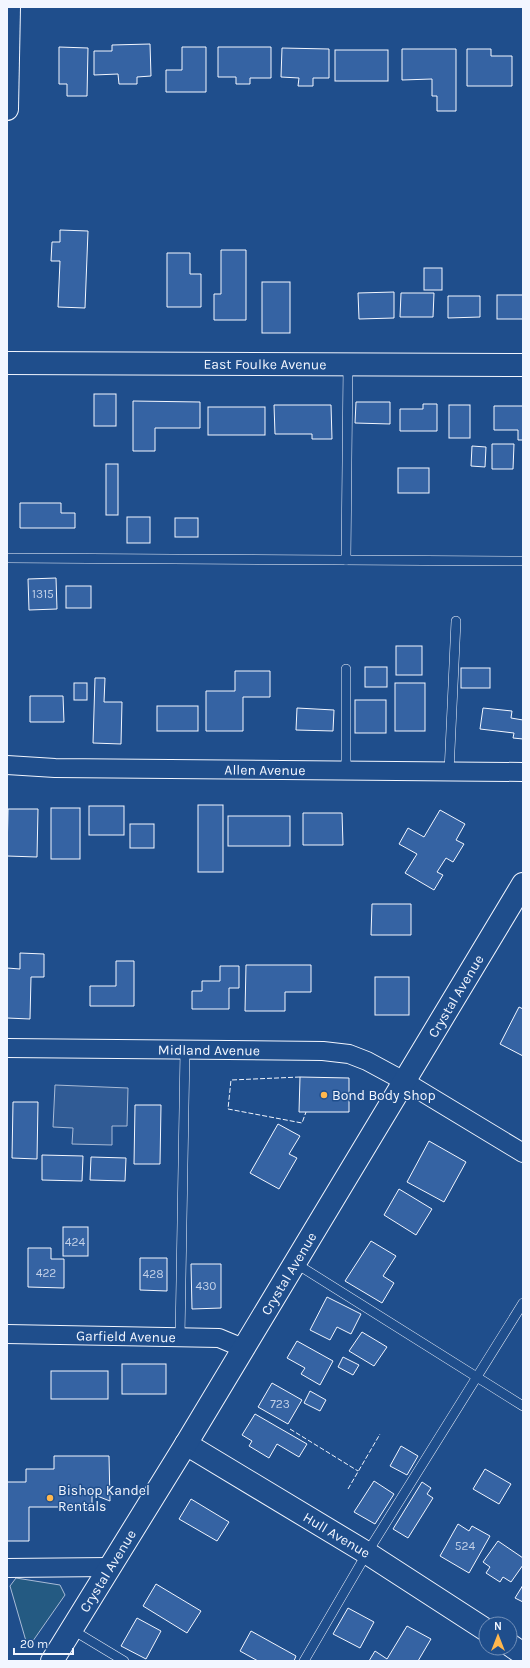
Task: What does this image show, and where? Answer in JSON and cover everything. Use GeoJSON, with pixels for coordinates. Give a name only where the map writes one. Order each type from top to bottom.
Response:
{"type":"FeatureCollection","features":[{"type":"Feature","properties":{"kind":"street"},"geometry":{"type":"LineString","coordinates":[[7,109],[9,7]]}},
{"type":"Feature","properties":{"kind":"street","name":"East Foulke Avenue"},"geometry":{"type":"LineString","coordinates":[[7,363],[523,365]]}},
{"type":"Feature","properties":{"kind":"street","name":"Allen Avenue"},"geometry":{"type":"LineString","coordinates":[[7,764],[55,768],[523,772]]}},
{"type":"Feature","properties":{"kind":"street","name":"Crystal Avenue"},"geometry":{"type":"LineString","coordinates":[[52,1661],[186,1444],[523,884]]}},
{"type":"Feature","properties":{"kind":"street","name":"Midland Avenue"},"geometry":{"type":"LineString","coordinates":[[7,1048],[323,1051],[349,1054],[367,1061],[404,1081],[523,1153]]}},
{"type":"Feature","properties":{"kind":"street","name":"Garfield Avenue"},"geometry":{"type":"LineString","coordinates":[[7,1334],[219,1338],[243,1348]]}},
{"type":"Feature","properties":{"kind":"street","name":"Hull Avenue"},"geometry":{"type":"LineString","coordinates":[[186,1444],[366,1553],[478,1625]]}},
{"type":"Feature","properties":{"kind":"street"},"geometry":{"type":"LineString","coordinates":[[7,1568],[109,1567]]}},
{"type":"Feature","properties":{"kind":"lane"},"geometry":{"type":"LineString","coordinates":[[346,560],[348,364]]}},
{"type":"Feature","properties":{"kind":"lane"},"geometry":{"type":"LineString","coordinates":[[7,558],[523,561]]}},
{"type":"Feature","properties":{"kind":"lane"},"geometry":{"type":"LineString","coordinates":[[449,772],[456,621]]}},
{"type":"Feature","properties":{"kind":"lane"},"geometry":{"type":"LineString","coordinates":[[346,669],[346,770]]}},
{"type":"Feature","properties":{"kind":"lane"},"geometry":{"type":"LineString","coordinates":[[180,1337],[185,1050]]}},
{"type":"Feature","properties":{"kind":"lane"},"geometry":{"type":"LineString","coordinates":[[295,1263],[523,1406]]}},
{"type":"Feature","properties":{"kind":"lane"},"geometry":{"type":"LineString","coordinates":[[304,1661],[366,1553],[523,1303]]}},
{"type":"Feature","properties":{"kind":"lane"},"geometry":{"type":"LineString","coordinates":[[71,1629],[124,1661]]}},
{"type":"Feature","properties":{"kind":"shaded area"},"geometry":{"type":"Polygon","coordinates":[[[55,1085],[128,1088],[127,1126],[112,1126],[112,1145],[72,1144],[73,1128],[53,1127],[55,1085]]]}},
{"type":"Feature","properties":{"kind":"shaded area"},"geometry":{"type":"Polygon","coordinates":[[[16,1578],[60,1585],[65,1595],[28,1648],[10,1586],[16,1578]]]}},
{"type":"Feature","properties":{"kind":"building"},"geometry":{"type":"Polygon","coordinates":[[[150,44],[151,76],[137,77],[137,84],[119,84],[118,74],[94,75],[94,51],[112,51],[112,45],[150,44]]]}},
{"type":"Feature","properties":{"kind":"building"},"geometry":{"type":"Polygon","coordinates":[[[59,47],[88,48],[87,96],[67,96],[67,84],[59,84],[59,47]]]}},
{"type":"Feature","properties":{"kind":"building"},"geometry":{"type":"Polygon","coordinates":[[[182,47],[206,47],[206,92],[166,92],[166,70],[182,70],[182,47]]]}},
{"type":"Feature","properties":{"kind":"building"},"geometry":{"type":"Polygon","coordinates":[[[218,47],[271,47],[271,78],[250,78],[250,84],[236,84],[236,77],[218,77],[218,47]]]}},
{"type":"Feature","properties":{"kind":"building"},"geometry":{"type":"Polygon","coordinates":[[[282,48],[329,49],[329,78],[313,78],[313,86],[298,86],[299,78],[281,77],[282,48]]]}},
{"type":"Feature","properties":{"kind":"building"},"geometry":{"type":"Polygon","coordinates":[[[402,49],[456,49],[456,111],[437,111],[437,96],[432,96],[432,79],[402,80],[402,49]]]}},
{"type":"Feature","properties":{"kind":"building"},"geometry":{"type":"Polygon","coordinates":[[[467,49],[491,49],[491,56],[512,56],[512,86],[467,86],[467,49]]]}},
{"type":"Feature","properties":{"kind":"building"},"geometry":{"type":"Polygon","coordinates":[[[335,50],[388,50],[388,81],[335,81],[335,50]]]}},
{"type":"Feature","properties":{"kind":"building"},"geometry":{"type":"Polygon","coordinates":[[[60,230],[88,231],[85,308],[58,307],[60,261],[51,261],[52,242],[60,242],[60,230]]]}},
{"type":"Feature","properties":{"kind":"building"},"geometry":{"type":"Polygon","coordinates":[[[221,250],[246,250],[246,320],[214,320],[214,294],[221,294],[221,250]]]}},
{"type":"Feature","properties":{"kind":"building"},"geometry":{"type":"Polygon","coordinates":[[[167,253],[190,253],[190,274],[201,274],[201,307],[167,307],[167,253]]]}},
{"type":"Feature","properties":{"kind":"building"},"geometry":{"type":"Polygon","coordinates":[[[424,268],[442,268],[442,290],[424,290],[424,268]]]}},
{"type":"Feature","properties":{"kind":"building"},"geometry":{"type":"Polygon","coordinates":[[[262,282],[290,282],[290,333],[262,333],[262,282]]]}},
{"type":"Feature","properties":{"kind":"building"},"geometry":{"type":"Polygon","coordinates":[[[394,292],[394,318],[359,319],[358,293],[394,292]]]}},
{"type":"Feature","properties":{"kind":"building"},"geometry":{"type":"Polygon","coordinates":[[[401,293],[434,293],[433,317],[400,317],[401,293]]]}},
{"type":"Feature","properties":{"kind":"building"},"geometry":{"type":"Polygon","coordinates":[[[497,295],[523,295],[523,319],[497,319],[497,295]]]}},
{"type":"Feature","properties":{"kind":"building"},"geometry":{"type":"Polygon","coordinates":[[[448,296],[480,296],[480,317],[448,318],[448,296]]]}},
{"type":"Feature","properties":{"kind":"building"},"geometry":{"type":"Polygon","coordinates":[[[94,394],[116,394],[116,426],[94,426],[94,394]]]}},
{"type":"Feature","properties":{"kind":"building"},"geometry":{"type":"Polygon","coordinates":[[[133,401],[200,402],[200,428],[155,428],[155,451],[133,451],[133,401]]]}},
{"type":"Feature","properties":{"kind":"building"},"geometry":{"type":"Polygon","coordinates":[[[356,402],[390,402],[390,424],[355,423],[356,402]]]}},
{"type":"Feature","properties":{"kind":"building"},"geometry":{"type":"Polygon","coordinates":[[[423,404],[437,404],[437,431],[400,431],[400,409],[423,409],[423,404]]]}},
{"type":"Feature","properties":{"kind":"building"},"geometry":{"type":"Polygon","coordinates":[[[274,405],[331,405],[332,439],[312,439],[312,434],[275,434],[274,405]]]}},
{"type":"Feature","properties":{"kind":"building"},"geometry":{"type":"Polygon","coordinates":[[[449,405],[470,405],[470,438],[449,438],[449,405]]]}},
{"type":"Feature","properties":{"kind":"building"},"geometry":{"type":"Polygon","coordinates":[[[494,406],[523,406],[523,440],[518,440],[518,430],[494,430],[494,406]]]}},
{"type":"Feature","properties":{"kind":"building"},"geometry":{"type":"Polygon","coordinates":[[[208,407],[265,407],[265,435],[208,435],[208,407]]]}},
{"type":"Feature","properties":{"kind":"building"},"geometry":{"type":"Polygon","coordinates":[[[492,444],[514,444],[513,469],[492,469],[492,444]]]}},
{"type":"Feature","properties":{"kind":"building"},"geometry":{"type":"Polygon","coordinates":[[[472,446],[486,447],[485,467],[471,466],[472,446]]]}},
{"type":"Feature","properties":{"kind":"building"},"geometry":{"type":"Polygon","coordinates":[[[106,464],[118,464],[118,515],[106,515],[106,464]]]}},
{"type":"Feature","properties":{"kind":"building"},"geometry":{"type":"Polygon","coordinates":[[[398,468],[429,468],[429,493],[398,493],[398,468]]]}},
{"type":"Feature","properties":{"kind":"building"},"geometry":{"type":"Polygon","coordinates":[[[20,503],[61,503],[61,513],[75,513],[75,528],[20,528],[20,503]]]}},
{"type":"Feature","properties":{"kind":"building"},"geometry":{"type":"Polygon","coordinates":[[[127,517],[150,517],[150,543],[127,543],[127,517]]]}},
{"type":"Feature","properties":{"kind":"building"},"geometry":{"type":"Polygon","coordinates":[[[175,518],[198,518],[198,537],[175,537],[175,518]]]}},
{"type":"Feature","properties":{"kind":"building"},"geometry":{"type":"Polygon","coordinates":[[[56,578],[57,609],[29,610],[28,579],[56,578]]]}},
{"type":"Feature","properties":{"kind":"building"},"geometry":{"type":"Polygon","coordinates":[[[66,586],[91,586],[91,608],[66,608],[66,586]]]}},
{"type":"Feature","properties":{"kind":"building"},"geometry":{"type":"Polygon","coordinates":[[[396,646],[422,646],[422,675],[396,675],[396,646]]]}},
{"type":"Feature","properties":{"kind":"building"},"geometry":{"type":"Polygon","coordinates":[[[365,667],[387,667],[387,687],[365,687],[365,667]]]}},
{"type":"Feature","properties":{"kind":"building"},"geometry":{"type":"Polygon","coordinates":[[[461,668],[490,668],[490,688],[461,688],[461,668]]]}},
{"type":"Feature","properties":{"kind":"building"},"geometry":{"type":"Polygon","coordinates":[[[235,671],[270,671],[270,697],[243,697],[243,731],[206,731],[206,691],[235,691],[235,671]]]}},
{"type":"Feature","properties":{"kind":"building"},"geometry":{"type":"Polygon","coordinates":[[[95,678],[105,678],[104,702],[122,702],[121,744],[93,743],[95,678]]]}},
{"type":"Feature","properties":{"kind":"building"},"geometry":{"type":"Polygon","coordinates":[[[74,683],[87,683],[87,700],[74,700],[74,683]]]}},
{"type":"Feature","properties":{"kind":"building"},"geometry":{"type":"Polygon","coordinates":[[[395,683],[425,683],[425,731],[395,731],[395,683]]]}},
{"type":"Feature","properties":{"kind":"building"},"geometry":{"type":"Polygon","coordinates":[[[30,696],[63,696],[64,722],[30,722],[30,696]]]}},
{"type":"Feature","properties":{"kind":"building"},"geometry":{"type":"Polygon","coordinates":[[[355,700],[386,700],[386,733],[355,733],[355,700]]]}},
{"type":"Feature","properties":{"kind":"building"},"geometry":{"type":"Polygon","coordinates":[[[157,706],[198,706],[198,731],[157,731],[157,706]]]}},
{"type":"Feature","properties":{"kind":"building"},"geometry":{"type":"Polygon","coordinates":[[[297,708],[334,710],[333,731],[296,730],[297,708]]]}},
{"type":"Feature","properties":{"kind":"building"},"geometry":{"type":"Polygon","coordinates":[[[483,708],[512,711],[511,718],[523,720],[523,739],[513,738],[514,733],[480,729],[483,708]]]}},
{"type":"Feature","properties":{"kind":"building"},"geometry":{"type":"Polygon","coordinates":[[[198,805],[223,805],[223,872],[198,872],[198,805]]]}},
{"type":"Feature","properties":{"kind":"building"},"geometry":{"type":"Polygon","coordinates":[[[89,806],[124,806],[124,835],[89,835],[89,806]]]}},
{"type":"Feature","properties":{"kind":"building"},"geometry":{"type":"Polygon","coordinates":[[[51,808],[80,808],[80,859],[51,859],[51,808]]]}},
{"type":"Feature","properties":{"kind":"building"},"geometry":{"type":"Polygon","coordinates":[[[8,809],[38,809],[37,857],[7,856],[8,809]]]}},
{"type":"Feature","properties":{"kind":"building"},"geometry":{"type":"Polygon","coordinates":[[[440,810],[465,824],[456,840],[464,844],[453,862],[446,858],[437,872],[443,875],[434,890],[405,873],[417,854],[399,844],[408,828],[424,837],[440,810]]]}},
{"type":"Feature","properties":{"kind":"building"},"geometry":{"type":"Polygon","coordinates":[[[303,813],[342,813],[343,845],[303,845],[303,813]]]}},
{"type":"Feature","properties":{"kind":"building"},"geometry":{"type":"Polygon","coordinates":[[[228,816],[290,816],[290,846],[228,846],[228,816]]]}},
{"type":"Feature","properties":{"kind":"building"},"geometry":{"type":"Polygon","coordinates":[[[130,824],[154,824],[154,848],[130,848],[130,824]]]}},
{"type":"Feature","properties":{"kind":"building"},"geometry":{"type":"Polygon","coordinates":[[[372,904],[411,904],[411,935],[371,935],[372,904]]]}},
{"type":"Feature","properties":{"kind":"building"},"geometry":{"type":"Polygon","coordinates":[[[20,953],[44,954],[44,977],[31,977],[30,1019],[7,1018],[7,968],[20,969],[20,953]]]}},
{"type":"Feature","properties":{"kind":"building"},"geometry":{"type":"Polygon","coordinates":[[[116,961],[134,961],[134,1006],[90,1006],[90,986],[116,986],[116,961]]]}},
{"type":"Feature","properties":{"kind":"building"},"geometry":{"type":"Polygon","coordinates":[[[246,965],[311,965],[311,992],[285,992],[285,1011],[245,1011],[246,965]]]}},
{"type":"Feature","properties":{"kind":"building"},"geometry":{"type":"Polygon","coordinates":[[[220,966],[239,966],[239,988],[229,988],[229,1009],[192,1009],[192,991],[202,991],[202,981],[220,981],[220,966]]]}},
{"type":"Feature","properties":{"kind":"building"},"geometry":{"type":"Polygon","coordinates":[[[375,977],[409,977],[409,1015],[375,1015],[375,977]]]}},
{"type":"Feature","properties":{"kind":"building"},"geometry":{"type":"Polygon","coordinates":[[[519,1007],[523,1009],[523,1056],[500,1044],[519,1007]]]}},
{"type":"Feature","properties":{"kind":"building","name":"Bond Body Shop"},"geometry":{"type":"Polygon","coordinates":[[[300,1077],[349,1078],[349,1112],[299,1112],[300,1077]]]}},
{"type":"Feature","properties":{"kind":"building"},"geometry":{"type":"Polygon","coordinates":[[[13,1102],[38,1102],[37,1159],[12,1158],[13,1102]]]}},
{"type":"Feature","properties":{"kind":"building"},"geometry":{"type":"Polygon","coordinates":[[[135,1105],[161,1105],[160,1164],[134,1164],[135,1105]]]}},
{"type":"Feature","properties":{"kind":"building"},"geometry":{"type":"Polygon","coordinates":[[[278,1124],[300,1136],[289,1154],[297,1158],[279,1189],[250,1173],[278,1124]]]}},
{"type":"Feature","properties":{"kind":"building"},"geometry":{"type":"Polygon","coordinates":[[[429,1141],[466,1162],[444,1202],[407,1182],[429,1141]]]}},
{"type":"Feature","properties":{"kind":"building"},"geometry":{"type":"Polygon","coordinates":[[[42,1155],[83,1156],[82,1181],[42,1180],[42,1155]]]}},
{"type":"Feature","properties":{"kind":"building"},"geometry":{"type":"Polygon","coordinates":[[[91,1157],[126,1158],[125,1181],[90,1180],[91,1157]]]}},
{"type":"Feature","properties":{"kind":"building"},"geometry":{"type":"Polygon","coordinates":[[[399,1189],[432,1209],[416,1235],[384,1215],[399,1189]]]}},
{"type":"Feature","properties":{"kind":"building"},"geometry":{"type":"Polygon","coordinates":[[[63,1227],[88,1227],[88,1256],[63,1256],[63,1227]]]}},
{"type":"Feature","properties":{"kind":"building"},"geometry":{"type":"Polygon","coordinates":[[[371,1241],[396,1256],[383,1276],[394,1283],[382,1303],[345,1281],[371,1241]]]}},
{"type":"Feature","properties":{"kind":"building"},"geometry":{"type":"Polygon","coordinates":[[[28,1248],[51,1248],[51,1259],[64,1259],[64,1288],[28,1287],[28,1248]]]}},
{"type":"Feature","properties":{"kind":"building"},"geometry":{"type":"Polygon","coordinates":[[[140,1258],[167,1258],[167,1291],[140,1290],[140,1258]]]}},
{"type":"Feature","properties":{"kind":"building"},"geometry":{"type":"Polygon","coordinates":[[[191,1264],[221,1264],[221,1308],[192,1309],[191,1264]]]}},
{"type":"Feature","properties":{"kind":"building"},"geometry":{"type":"Polygon","coordinates":[[[327,1297],[361,1314],[351,1334],[337,1327],[330,1340],[310,1330],[327,1297]]]}},
{"type":"Feature","properties":{"kind":"building"},"geometry":{"type":"Polygon","coordinates":[[[362,1332],[387,1347],[374,1366],[349,1351],[362,1332]]]}},
{"type":"Feature","properties":{"kind":"building"},"geometry":{"type":"Polygon","coordinates":[[[297,1341],[333,1361],[320,1385],[301,1374],[305,1368],[287,1358],[297,1341]]]}},
{"type":"Feature","properties":{"kind":"building"},"geometry":{"type":"Polygon","coordinates":[[[343,1357],[359,1365],[353,1375],[338,1367],[343,1357]]]}},
{"type":"Feature","properties":{"kind":"building"},"geometry":{"type":"Polygon","coordinates":[[[122,1364],[166,1364],[166,1394],[122,1394],[122,1364]]]}},
{"type":"Feature","properties":{"kind":"building"},"geometry":{"type":"Polygon","coordinates":[[[51,1371],[108,1371],[108,1399],[51,1399],[51,1371]]]}},
{"type":"Feature","properties":{"kind":"building"},"geometry":{"type":"Polygon","coordinates":[[[272,1383],[302,1400],[288,1424],[258,1407],[272,1383]]]}},
{"type":"Feature","properties":{"kind":"building"},"geometry":{"type":"Polygon","coordinates":[[[310,1391],[326,1400],[320,1411],[304,1403],[310,1391]]]}},
{"type":"Feature","properties":{"kind":"building"},"geometry":{"type":"Polygon","coordinates":[[[255,1414],[307,1444],[299,1457],[277,1444],[269,1458],[249,1446],[252,1441],[242,1435],[255,1414]]]}},
{"type":"Feature","properties":{"kind":"building"},"geometry":{"type":"Polygon","coordinates":[[[401,1446],[418,1456],[407,1475],[390,1466],[401,1446]]]}},
{"type":"Feature","properties":{"kind":"building","name":"Bishop Kandel Rentals"},"geometry":{"type":"Polygon","coordinates":[[[54,1456],[109,1456],[110,1501],[92,1494],[92,1507],[29,1507],[29,1541],[7,1541],[7,1482],[26,1482],[26,1469],[54,1469],[54,1456]]]}},
{"type":"Feature","properties":{"kind":"building"},"geometry":{"type":"Polygon","coordinates":[[[485,1469],[511,1484],[499,1504],[473,1489],[485,1469]]]}},
{"type":"Feature","properties":{"kind":"building"},"geometry":{"type":"Polygon","coordinates":[[[374,1481],[394,1494],[375,1524],[354,1512],[374,1481]]]}},
{"type":"Feature","properties":{"kind":"building"},"geometry":{"type":"Polygon","coordinates":[[[422,1482],[431,1488],[427,1494],[433,1498],[408,1538],[393,1529],[422,1482]]]}},
{"type":"Feature","properties":{"kind":"building"},"geometry":{"type":"Polygon","coordinates":[[[191,1499],[229,1522],[217,1541],[179,1519],[191,1499]]]}},
{"type":"Feature","properties":{"kind":"building"},"geometry":{"type":"Polygon","coordinates":[[[458,1524],[469,1531],[472,1526],[490,1536],[469,1573],[440,1556],[458,1524]]]}},
{"type":"Feature","properties":{"kind":"building"},"geometry":{"type":"Polygon","coordinates":[[[498,1541],[523,1558],[523,1565],[511,1582],[503,1577],[500,1582],[486,1573],[490,1567],[483,1562],[498,1541]]]}},
{"type":"Feature","properties":{"kind":"building"},"geometry":{"type":"Polygon","coordinates":[[[156,1584],[201,1611],[187,1633],[143,1606],[156,1584]]]}},
{"type":"Feature","properties":{"kind":"building"},"geometry":{"type":"Polygon","coordinates":[[[523,1585],[523,1602],[515,1598],[523,1585]]]}},
{"type":"Feature","properties":{"kind":"building"},"geometry":{"type":"Polygon","coordinates":[[[348,1608],[374,1622],[360,1648],[333,1634],[348,1608]]]}},
{"type":"Feature","properties":{"kind":"building"},"geometry":{"type":"Polygon","coordinates":[[[137,1618],[161,1631],[146,1659],[121,1646],[137,1618]]]}},
{"type":"Feature","properties":{"kind":"building"},"geometry":{"type":"Polygon","coordinates":[[[407,1626],[431,1639],[418,1661],[369,1661],[375,1651],[387,1659],[407,1626]]]}},
{"type":"Feature","properties":{"kind":"building"},"geometry":{"type":"Polygon","coordinates":[[[251,1631],[296,1656],[294,1661],[258,1661],[240,1651],[251,1631]]]}},
{"type":"Feature","properties":{"kind":"fence"},"geometry":{"type":"LineString","coordinates":[[300,1077],[231,1080],[228,1109],[302,1123],[306,1112]]}},
{"type":"Feature","properties":{"kind":"fence"},"geometry":{"type":"LineString","coordinates":[[290,1429],[358,1471]]}},
{"type":"Feature","properties":{"kind":"fence"},"geometry":{"type":"LineString","coordinates":[[348,1489],[380,1434]]}},
{"type":"Feature","properties":{"kind":"place","name":"Bond Body Shop"},"geometry":{"type":"Point","coordinates":[324,1095]}},
{"type":"Feature","properties":{"kind":"place","name":"Bishop Kandel Rentals"},"geometry":{"type":"Point","coordinates":[50,1498]}}]}
